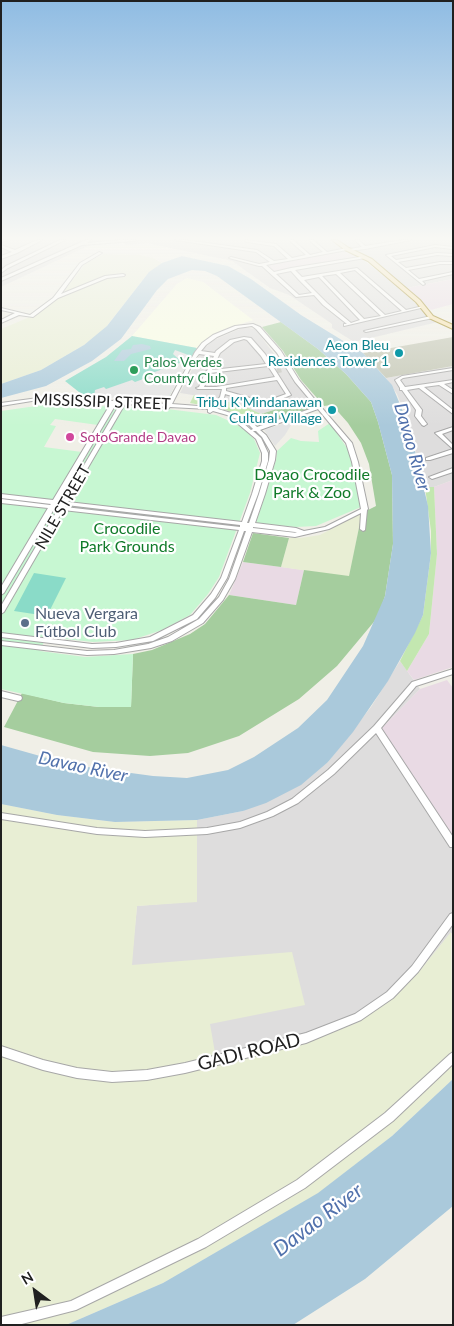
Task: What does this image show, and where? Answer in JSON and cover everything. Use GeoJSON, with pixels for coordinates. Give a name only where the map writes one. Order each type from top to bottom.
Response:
{"type":"FeatureCollection","features":[{"type":"Feature","properties":{"kind":"main road"},"geometry":{"type":"LineString","coordinates":[[418,302],[431,316],[453,327]]}},
{"type":"Feature","properties":{"kind":"street"},"geometry":{"type":"LineString","coordinates":[[1,309],[31,316],[50,302]]}},
{"type":"Feature","properties":{"kind":"street"},"geometry":{"type":"LineString","coordinates":[[324,302],[348,324],[423,307]]}},
{"type":"Feature","properties":{"kind":"street"},"geometry":{"type":"LineString","coordinates":[[345,302],[363,321]]}},
{"type":"Feature","properties":{"kind":"street"},"geometry":{"type":"LineString","coordinates":[[369,302],[384,316]]}},
{"type":"Feature","properties":{"kind":"street"},"geometry":{"type":"LineString","coordinates":[[393,302],[404,312]]}},
{"type":"Feature","properties":{"kind":"street"},"geometry":{"type":"LineString","coordinates":[[1,322],[19,313]]}},
{"type":"Feature","properties":{"kind":"street"},"geometry":{"type":"LineString","coordinates":[[366,332],[431,316]]}},
{"type":"Feature","properties":{"kind":"street"},"geometry":{"type":"LineString","coordinates":[[169,405],[197,352],[209,340],[223,332],[242,326],[253,325],[258,328],[351,449],[365,509],[363,529]]}},
{"type":"Feature","properties":{"kind":"street"},"geometry":{"type":"LineString","coordinates":[[277,371],[277,378],[289,396],[268,403],[262,404],[223,391],[199,388],[216,355],[228,344],[245,335],[268,365],[277,371],[288,369]]}},
{"type":"Feature","properties":{"kind":"street"},"geometry":{"type":"LineString","coordinates":[[197,352],[216,355]]}},
{"type":"Feature","properties":{"kind":"street"},"geometry":{"type":"LineString","coordinates":[[206,372],[268,365]]}},
{"type":"Feature","properties":{"kind":"street"},"geometry":{"type":"LineString","coordinates":[[424,424],[418,416],[419,410],[397,380],[402,377],[453,369]]}},
{"type":"Feature","properties":{"kind":"street"},"geometry":{"type":"LineString","coordinates":[[209,410],[223,391],[277,378]]}},
{"type":"Feature","properties":{"kind":"street"},"geometry":{"type":"LineString","coordinates":[[402,389],[453,381]]}},
{"type":"Feature","properties":{"kind":"street"},"geometry":{"type":"LineString","coordinates":[[255,382],[259,388]]}},
{"type":"Feature","properties":{"kind":"street"},"geometry":{"type":"LineString","coordinates":[[440,383],[453,393]]}},
{"type":"Feature","properties":{"kind":"street"},"geometry":{"type":"LineString","coordinates":[[420,386],[453,413]]}},
{"type":"Feature","properties":{"kind":"street","name":"MISSISSIPI STREET"},"geometry":{"type":"LineString","coordinates":[[1,406],[64,400],[169,405],[209,410],[233,419],[254,430],[263,445],[265,461],[232,579],[221,598],[200,621],[170,638],[149,646],[114,652],[87,653],[1,643]]}},
{"type":"Feature","properties":{"kind":"street","name":"NILE STREET"},"geometry":{"type":"LineString","coordinates":[[1,593],[114,402]]}},
{"type":"Feature","properties":{"kind":"street","name":"NILE STREET"},"geometry":{"type":"LineString","coordinates":[[1,612],[123,403]]}},
{"type":"Feature","properties":{"kind":"street"},"geometry":{"type":"LineString","coordinates":[[254,430],[320,407]]}},
{"type":"Feature","properties":{"kind":"street"},"geometry":{"type":"LineString","coordinates":[[428,459],[453,450],[438,433],[453,428]]}},
{"type":"Feature","properties":{"kind":"street"},"geometry":{"type":"LineString","coordinates":[[432,477],[453,470]]}},
{"type":"Feature","properties":{"kind":"street"},"geometry":{"type":"LineString","coordinates":[[1,496],[63,506],[247,527],[295,535],[327,528],[365,509]]}},
{"type":"Feature","properties":{"kind":"street"},"geometry":{"type":"LineString","coordinates":[[1,501],[54,504]]}},
{"type":"Feature","properties":{"kind":"street","name":"MISSISSIPI STREET"},"geometry":{"type":"LineString","coordinates":[[1,635],[92,646],[133,644],[165,633],[195,617],[213,596],[224,578],[247,527]]}},
{"type":"Feature","properties":{"kind":"street"},"geometry":{"type":"LineString","coordinates":[[1,816],[97,831],[144,834],[207,831],[240,825],[270,814],[295,801],[331,772],[377,728],[414,684],[453,670]]}},
{"type":"Feature","properties":{"kind":"street"},"geometry":{"type":"LineString","coordinates":[[1,694],[18,698]]}},
{"type":"Feature","properties":{"kind":"street"},"geometry":{"type":"LineString","coordinates":[[377,728],[453,844]]}},
{"type":"Feature","properties":{"kind":"street","name":"GADI ROAD"},"geometry":{"type":"LineString","coordinates":[[1,1051],[43,1065],[77,1073],[112,1077],[147,1075],[185,1068],[306,1038],[358,1017],[390,995],[415,969],[453,917]]}},
{"type":"Feature","properties":{"kind":"street"},"geometry":{"type":"LineString","coordinates":[[1,1323],[72,1306],[210,1238],[309,1178],[389,1117],[453,1057]]}},
{"type":"Feature","properties":{"kind":"shaded area"},"geometry":{"type":"Polygon","coordinates":[[[52,302],[126,302],[103,331],[84,345],[41,370],[1,384],[1,329],[37,314],[52,302]]]}},
{"type":"Feature","properties":{"kind":"shaded area"},"geometry":{"type":"Polygon","coordinates":[[[162,302],[229,302],[253,320],[222,330],[197,348],[132,336],[162,302]]]}},
{"type":"Feature","properties":{"kind":"shaded area"},"geometry":{"type":"Polygon","coordinates":[[[299,302],[415,302],[428,316],[438,322],[354,342],[332,328],[332,324],[299,302]]]}},
{"type":"Feature","properties":{"kind":"shaded area"},"geometry":{"type":"Polygon","coordinates":[[[422,302],[453,302],[453,304],[431,310],[422,302]]]}},
{"type":"Feature","properties":{"kind":"shaded area"},"geometry":{"type":"Polygon","coordinates":[[[244,327],[255,329],[309,399],[261,414],[224,400],[180,393],[202,350],[214,340],[244,327]]]}},
{"type":"Feature","properties":{"kind":"shaded area","name":"Palos Verdes Country Club"},"geometry":{"type":"Polygon","coordinates":[[[132,336],[197,348],[168,398],[162,401],[84,396],[65,381],[106,357],[132,336]]]}},
{"type":"Feature","properties":{"kind":"shaded area"},"geometry":{"type":"Polygon","coordinates":[[[453,337],[453,366],[386,378],[363,353],[453,337]]]}},
{"type":"Feature","properties":{"kind":"shaded area"},"geometry":{"type":"Polygon","coordinates":[[[175,350],[191,356],[168,398],[162,401],[94,397],[95,390],[104,387],[106,389],[132,380],[135,382],[154,375],[152,373],[182,362],[173,354],[175,350]]]}},
{"type":"Feature","properties":{"kind":"shaded area"},"geometry":{"type":"Polygon","coordinates":[[[453,366],[453,480],[434,487],[425,487],[407,420],[397,394],[386,378],[453,366]]]}},
{"type":"Feature","properties":{"kind":"shaded area"},"geometry":{"type":"Polygon","coordinates":[[[294,420],[285,435],[275,446],[264,430],[294,420]]]}},
{"type":"Feature","properties":{"kind":"shaded area"},"geometry":{"type":"Polygon","coordinates":[[[453,480],[453,667],[414,680],[407,671],[429,634],[437,554],[434,487],[453,480]]]}},
{"type":"Feature","properties":{"kind":"shaded area"},"geometry":{"type":"Polygon","coordinates":[[[362,513],[349,577],[281,567],[289,538],[320,535],[362,513]]]}},
{"type":"Feature","properties":{"kind":"shaded area"},"geometry":{"type":"Polygon","coordinates":[[[243,562],[304,570],[296,605],[229,595],[243,562]]]}},
{"type":"Feature","properties":{"kind":"shaded area"},"geometry":{"type":"Polygon","coordinates":[[[34,573],[66,578],[47,616],[14,611],[34,573]]]}},
{"type":"Feature","properties":{"kind":"shaded area"},"geometry":{"type":"Polygon","coordinates":[[[400,661],[420,689],[381,729],[453,838],[453,934],[451,933],[418,973],[395,997],[354,1024],[301,1045],[216,1064],[209,1024],[131,966],[137,906],[197,901],[197,820],[243,811],[328,762],[371,707],[400,661]]]}},
{"type":"Feature","properties":{"kind":"shaded area"},"geometry":{"type":"Polygon","coordinates":[[[447,680],[453,688],[453,838],[381,729],[420,689],[447,680]]]}},
{"type":"Feature","properties":{"kind":"shaded area"},"geometry":{"type":"Polygon","coordinates":[[[1,804],[57,815],[115,822],[197,820],[197,902],[137,906],[132,965],[292,952],[305,1005],[210,1024],[217,1064],[301,1045],[354,1024],[395,997],[418,973],[451,932],[453,1079],[392,1136],[319,1193],[163,1283],[66,1325],[1,1325],[1,804]]]}},
{"type":"Feature","properties":{"kind":"green space"},"geometry":{"type":"Polygon","coordinates":[[[281,322],[318,349],[346,374],[371,402],[378,422],[392,475],[393,544],[385,596],[378,617],[337,666],[299,699],[239,736],[188,753],[150,756],[93,752],[4,727],[22,693],[64,703],[99,707],[131,707],[133,654],[152,650],[190,634],[205,624],[229,595],[296,605],[304,570],[349,576],[362,513],[376,506],[369,464],[361,443],[348,423],[332,405],[324,406],[301,380],[283,351],[262,327],[281,322]]]}},
{"type":"Feature","properties":{"kind":"green space"},"geometry":{"type":"Polygon","coordinates":[[[194,395],[239,404],[261,414],[270,422],[258,426],[248,418],[223,409],[190,403],[194,395]]]}},
{"type":"Feature","properties":{"kind":"green space"},"geometry":{"type":"Polygon","coordinates":[[[309,399],[315,407],[270,422],[261,414],[309,399]]]}},
{"type":"Feature","properties":{"kind":"green space","name":"Crocodile Park Grounds"},"geometry":{"type":"Polygon","coordinates":[[[50,404],[167,409],[216,415],[236,424],[254,439],[260,453],[250,493],[219,577],[208,594],[190,615],[162,630],[132,640],[93,642],[46,637],[40,651],[85,657],[133,654],[131,707],[99,707],[64,703],[1,689],[1,411],[50,404]],[[55,419],[50,425],[56,426],[44,447],[82,452],[98,425],[55,419]]]}},
{"type":"Feature","properties":{"kind":"green space","name":"Davao Crocodile Park & Zoo"},"geometry":{"type":"Polygon","coordinates":[[[330,423],[349,451],[361,507],[316,526],[296,527],[256,523],[276,460],[277,451],[291,438],[301,441],[319,442],[318,431],[330,423]]]}},
{"type":"Feature","properties":{"kind":"green space"},"geometry":{"type":"Polygon","coordinates":[[[425,487],[434,487],[437,554],[429,634],[407,671],[400,661],[423,615],[431,553],[431,531],[425,487]]]}},
{"type":"Feature","properties":{"kind":"green space"},"geometry":{"type":"Polygon","coordinates":[[[253,533],[289,538],[281,567],[243,562],[253,533]]]}},
{"type":"Feature","properties":{"kind":"water"},"geometry":{"type":"Polygon","coordinates":[[[126,302],[148,302],[121,339],[92,361],[46,386],[1,398],[1,384],[41,370],[84,345],[107,326],[126,302]]]}},
{"type":"Feature","properties":{"kind":"water","name":"Davao River"},"geometry":{"type":"Polygon","coordinates":[[[253,302],[283,302],[363,353],[392,385],[409,426],[428,506],[431,553],[423,615],[388,681],[353,732],[328,762],[301,785],[266,803],[243,811],[197,820],[115,822],[57,815],[1,804],[1,745],[72,765],[153,776],[187,778],[228,770],[254,757],[298,728],[327,700],[363,646],[385,596],[393,544],[392,475],[371,402],[346,374],[318,349],[253,302]]]}},
{"type":"Feature","properties":{"kind":"water"},"geometry":{"type":"Polygon","coordinates":[[[142,344],[150,346],[151,349],[131,354],[124,361],[114,361],[122,350],[131,349],[133,345],[142,344]]]}},
{"type":"Feature","properties":{"kind":"water","name":"Davao River"},"geometry":{"type":"Polygon","coordinates":[[[453,1079],[453,1206],[365,1279],[293,1325],[66,1325],[163,1283],[318,1193],[392,1136],[453,1079]]]}},
{"type":"Feature","properties":{"kind":"tunnel"},"geometry":{"type":"LineString","coordinates":[[277,371],[282,370]]}},
{"type":"Feature","properties":{"kind":"place","name":"Aeon Bleu Residences Tower 1"},"geometry":{"type":"Point","coordinates":[399,353]}},
{"type":"Feature","properties":{"kind":"place","name":"Palos Verdes Country Club"},"geometry":{"type":"Point","coordinates":[134,370]}},
{"type":"Feature","properties":{"kind":"place","name":"Tribu K'Mindanawan Cultural Village"},"geometry":{"type":"Point","coordinates":[332,410]}},
{"type":"Feature","properties":{"kind":"place","name":"SotoGrande Davao"},"geometry":{"type":"Point","coordinates":[70,437]}},
{"type":"Feature","properties":{"kind":"place","name":"Nueva Vergara Fútbol Club"},"geometry":{"type":"Point","coordinates":[25,623]}}]}
